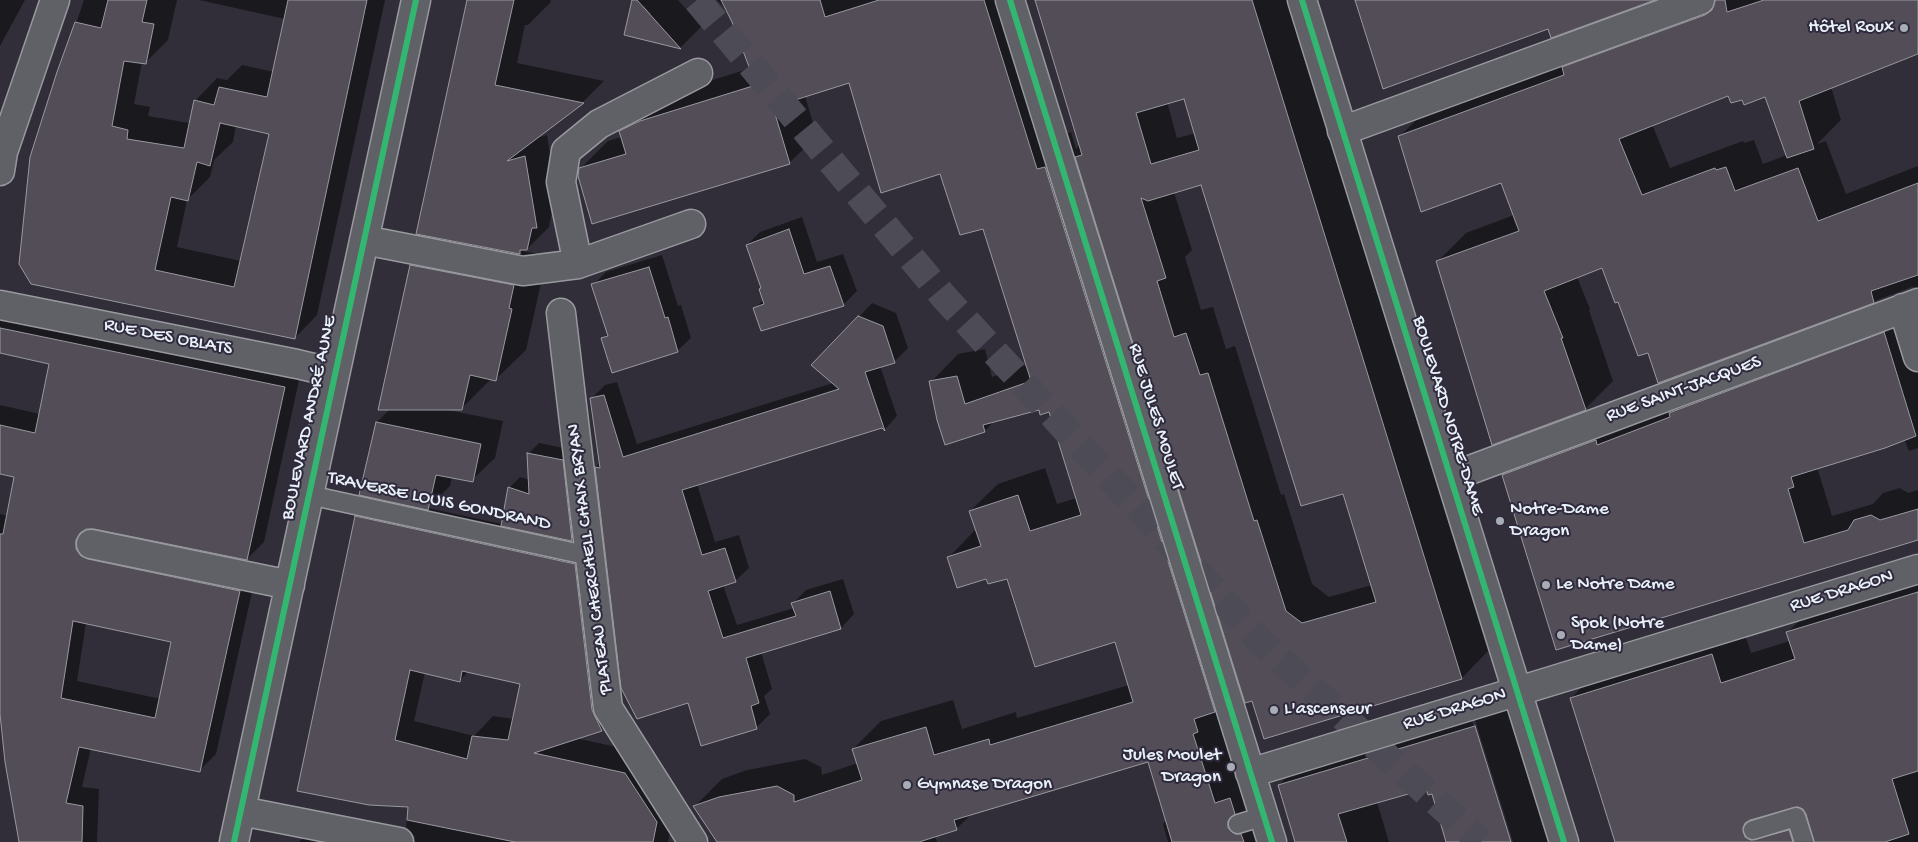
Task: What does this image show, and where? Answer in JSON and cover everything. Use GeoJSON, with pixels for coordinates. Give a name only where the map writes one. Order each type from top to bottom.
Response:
{"type":"FeatureCollection","features":[{"type":"Feature","properties":{"kind":"street"},"geometry":{"type":"LineString","coordinates":[[0,171],[3,152],[55,0]]}},
{"type":"Feature","properties":{"kind":"street","name":"BOULEVARD ANDRÉ AUNE"},"geometry":{"type":"LineString","coordinates":[[234,842],[416,0]]}},
{"type":"Feature","properties":{"kind":"street","name":"RUE JULES MOULET"},"geometry":{"type":"LineString","coordinates":[[1010,0],[1272,842]]}},
{"type":"Feature","properties":{"kind":"street","name":"BOULEVARD NOTRE-DAME"},"geometry":{"type":"LineString","coordinates":[[1302,0],[1564,842]]}},
{"type":"Feature","properties":{"kind":"street"},"geometry":{"type":"LineString","coordinates":[[1342,131],[1700,0]]}},
{"type":"Feature","properties":{"kind":"street"},"geometry":{"type":"LineString","coordinates":[[578,264],[561,182],[566,151],[599,124],[698,74]]}},
{"type":"Feature","properties":{"kind":"street"},"geometry":{"type":"LineString","coordinates":[[364,240],[523,271],[578,264],[691,224]]}},
{"type":"Feature","properties":{"kind":"street","name":"RUE DES OBLATS"},"geometry":{"type":"LineString","coordinates":[[0,305],[335,373]]}},
{"type":"Feature","properties":{"kind":"street"},"geometry":{"type":"LineString","coordinates":[[1910,306],[1918,357]]}},
{"type":"Feature","properties":{"kind":"street","name":"RUE SAINT-JACQUES"},"geometry":{"type":"LineString","coordinates":[[1451,477],[1910,306]]}},
{"type":"Feature","properties":{"kind":"street","name":"PLATEAU CHERCHELL CHAIX BRYAN"},"geometry":{"type":"LineString","coordinates":[[561,313],[608,708],[693,842]]}},
{"type":"Feature","properties":{"kind":"street"},"geometry":{"type":"LineString","coordinates":[[91,544],[290,585]]}},
{"type":"Feature","properties":{"kind":"street","name":"RUE DRAGON"},"geometry":{"type":"LineString","coordinates":[[1250,773],[1918,569]]}},
{"type":"Feature","properties":{"kind":"street"},"geometry":{"type":"LineString","coordinates":[[241,811],[399,842]]}},
{"type":"Feature","properties":{"kind":"lane","name":"TRAVERSE LOUIS GONDRAND"},"geometry":{"type":"LineString","coordinates":[[309,495],[590,556]]}},
{"type":"Feature","properties":{"kind":"lane"},"geometry":{"type":"LineString","coordinates":[[1238,824],[1264,816]]}},
{"type":"Feature","properties":{"kind":"lane"},"geometry":{"type":"LineString","coordinates":[[1753,830],[1796,817],[1804,842]]}},
{"type":"Feature","properties":{"kind":"building"},"geometry":{"type":"Polygon","coordinates":[[[108,0],[147,0],[142,22],[154,24],[146,64],[124,61],[112,126],[128,130],[127,139],[184,148],[194,100],[214,105],[219,87],[267,97],[288,0],[367,0],[295,339],[31,284],[19,264],[30,157],[75,22],[101,28],[108,0]],[[220,123],[210,166],[197,162],[188,201],[171,197],[155,270],[234,287],[269,134],[220,123]]]}},
{"type":"Feature","properties":{"kind":"building"},"geometry":{"type":"Polygon","coordinates":[[[467,0],[514,0],[495,85],[584,103],[507,161],[525,156],[537,228],[532,228],[527,250],[520,250],[520,254],[416,234],[467,0]]]}},
{"type":"Feature","properties":{"kind":"building"},"geometry":{"type":"Polygon","coordinates":[[[632,0],[637,0],[681,49],[624,35],[632,0]]]}},
{"type":"Feature","properties":{"kind":"building"},"geometry":{"type":"Polygon","coordinates":[[[721,0],[820,0],[825,17],[879,0],[984,0],[1037,169],[1045,167],[1215,712],[1194,719],[1198,732],[1193,734],[1215,803],[1230,798],[1235,814],[1228,821],[1228,828],[1235,834],[1241,834],[1244,842],[1172,842],[1148,762],[954,820],[957,830],[919,842],[717,842],[693,806],[719,797],[777,786],[794,795],[794,802],[862,780],[852,749],[926,727],[934,755],[989,739],[990,745],[1133,702],[1115,642],[1035,667],[1007,579],[988,584],[986,579],[957,588],[947,557],[981,546],[969,511],[1018,495],[1030,531],[1081,515],[1049,412],[1040,415],[1039,410],[983,425],[985,432],[945,445],[937,420],[929,381],[957,376],[965,404],[1031,381],[983,229],[960,235],[940,174],[881,193],[849,83],[773,107],[790,164],[592,224],[578,176],[579,168],[626,154],[619,131],[640,121],[756,85],[732,22],[721,0]]]}},
{"type":"Feature","properties":{"kind":"building"},"geometry":{"type":"Polygon","coordinates":[[[1035,0],[1252,0],[1462,679],[1264,739],[1252,701],[1245,703],[1075,157],[1082,155],[1035,0]],[[1184,99],[1136,113],[1151,164],[1199,150],[1184,99]],[[1201,185],[1148,201],[1141,198],[1166,278],[1157,281],[1174,337],[1186,333],[1200,375],[1208,373],[1254,521],[1257,520],[1286,611],[1302,623],[1376,602],[1343,494],[1301,506],[1201,185]]]}},
{"type":"Feature","properties":{"kind":"building"},"geometry":{"type":"Polygon","coordinates":[[[1355,0],[1655,0],[1551,38],[1548,29],[1383,89],[1355,0]]]}},
{"type":"Feature","properties":{"kind":"building"},"geometry":{"type":"Polygon","coordinates":[[[1715,0],[1725,0],[1727,12],[1764,0],[1918,0],[1918,54],[1799,101],[1814,149],[1787,158],[1765,97],[1744,105],[1742,100],[1731,103],[1728,96],[1619,139],[1642,195],[1715,168],[1716,170],[1726,167],[1735,191],[1798,168],[1818,221],[1918,183],[1918,275],[1871,291],[1874,303],[1658,383],[1648,353],[1638,356],[1618,302],[1615,303],[1602,268],[1544,291],[1563,338],[1561,338],[1586,410],[1492,445],[1436,261],[1519,231],[1501,183],[1421,212],[1398,136],[1564,75],[1562,67],[1705,15],[1712,10],[1715,0]]]}},
{"type":"Feature","properties":{"kind":"building"},"geometry":{"type":"Polygon","coordinates":[[[789,229],[804,274],[830,266],[844,306],[761,331],[753,308],[764,304],[759,289],[761,288],[746,245],[789,229]]]}},
{"type":"Feature","properties":{"kind":"building"},"geometry":{"type":"Polygon","coordinates":[[[410,265],[514,285],[509,308],[512,309],[496,381],[470,375],[462,410],[378,410],[410,265]]]}},
{"type":"Feature","properties":{"kind":"building"},"geometry":{"type":"Polygon","coordinates":[[[649,267],[665,318],[668,317],[678,352],[612,373],[601,338],[608,336],[591,284],[649,267]]]}},
{"type":"Feature","properties":{"kind":"building"},"geometry":{"type":"Polygon","coordinates":[[[858,316],[883,326],[895,363],[865,372],[885,431],[882,428],[682,490],[702,555],[725,548],[736,582],[708,591],[723,638],[796,616],[791,603],[830,591],[841,629],[746,658],[759,703],[751,706],[757,729],[701,746],[688,703],[637,719],[621,688],[595,467],[600,468],[590,398],[604,395],[623,457],[839,389],[811,365],[858,316]]]}},
{"type":"Feature","properties":{"kind":"building"},"geometry":{"type":"Polygon","coordinates":[[[0,328],[285,387],[247,560],[94,529],[86,529],[80,533],[76,540],[76,549],[81,556],[88,559],[240,591],[200,772],[79,747],[66,803],[83,806],[82,842],[19,842],[5,762],[0,714],[0,534],[3,534],[14,477],[0,474],[0,425],[35,433],[49,364],[0,353],[0,328]],[[73,621],[61,698],[155,718],[171,642],[73,621]]]}},
{"type":"Feature","properties":{"kind":"building"},"geometry":{"type":"Polygon","coordinates":[[[1884,332],[1916,436],[1885,448],[1791,477],[1794,487],[1788,489],[1804,543],[1848,530],[1854,520],[1871,515],[1880,520],[1918,509],[1918,540],[1556,650],[1502,475],[1596,440],[1597,445],[1670,417],[1669,413],[1884,332]]]}},
{"type":"Feature","properties":{"kind":"building"},"geometry":{"type":"Polygon","coordinates":[[[376,422],[481,444],[473,482],[436,475],[428,510],[359,495],[376,422]]]}},
{"type":"Feature","properties":{"kind":"building"},"geometry":{"type":"Polygon","coordinates":[[[527,453],[563,460],[572,541],[501,526],[508,487],[529,494],[527,453]]]}},
{"type":"Feature","properties":{"kind":"building"},"geometry":{"type":"Polygon","coordinates":[[[355,516],[575,564],[592,710],[602,731],[534,753],[625,773],[657,822],[653,842],[515,842],[407,820],[408,807],[369,805],[297,791],[355,516]],[[410,670],[395,740],[467,759],[472,736],[508,740],[520,684],[462,671],[460,682],[410,670]]]}},
{"type":"Feature","properties":{"kind":"building"},"geometry":{"type":"Polygon","coordinates":[[[1918,592],[1918,771],[1892,779],[1909,834],[1885,842],[1814,842],[1806,814],[1803,809],[1798,807],[1750,820],[1745,823],[1743,828],[1745,837],[1751,840],[1789,830],[1793,842],[1615,842],[1570,698],[1712,654],[1721,683],[1795,659],[1786,632],[1918,592]]]}},
{"type":"Feature","properties":{"kind":"building"},"geometry":{"type":"Polygon","coordinates":[[[1475,726],[1511,842],[1446,842],[1432,794],[1428,795],[1426,789],[1338,814],[1347,842],[1295,842],[1278,785],[1475,726]]]}},
{"type":"Feature","properties":{"kind":"tunnel"},"geometry":{"type":"LineString","coordinates":[[697,0],[944,297],[1264,645],[1481,842]]}},
{"type":"Feature","properties":{"kind":"cycle path"},"geometry":{"type":"LineString","coordinates":[[234,842],[416,0]]}},
{"type":"Feature","properties":{"kind":"cycle path"},"geometry":{"type":"LineString","coordinates":[[1010,0],[1272,842]]}},
{"type":"Feature","properties":{"kind":"cycle path"},"geometry":{"type":"LineString","coordinates":[[1302,0],[1564,842]]}},
{"type":"Feature","properties":{"kind":"place","name":"Hôtel Roux"},"geometry":{"type":"Point","coordinates":[1904,28]}},
{"type":"Feature","properties":{"kind":"place","name":"Notre-Dame Dragon"},"geometry":{"type":"Point","coordinates":[1500,521]}},
{"type":"Feature","properties":{"kind":"place","name":"Le Notre Dame"},"geometry":{"type":"Point","coordinates":[1546,585]}},
{"type":"Feature","properties":{"kind":"place","name":"Spok (Notre Dame)"},"geometry":{"type":"Point","coordinates":[1561,635]}},
{"type":"Feature","properties":{"kind":"place","name":"L'ascenseur"},"geometry":{"type":"Point","coordinates":[1274,710]}},
{"type":"Feature","properties":{"kind":"place","name":"Jules Moulet Dragon"},"geometry":{"type":"Point","coordinates":[1231,767]}},
{"type":"Feature","properties":{"kind":"place","name":"Gymnase Dragon"},"geometry":{"type":"Point","coordinates":[907,785]}}]}
